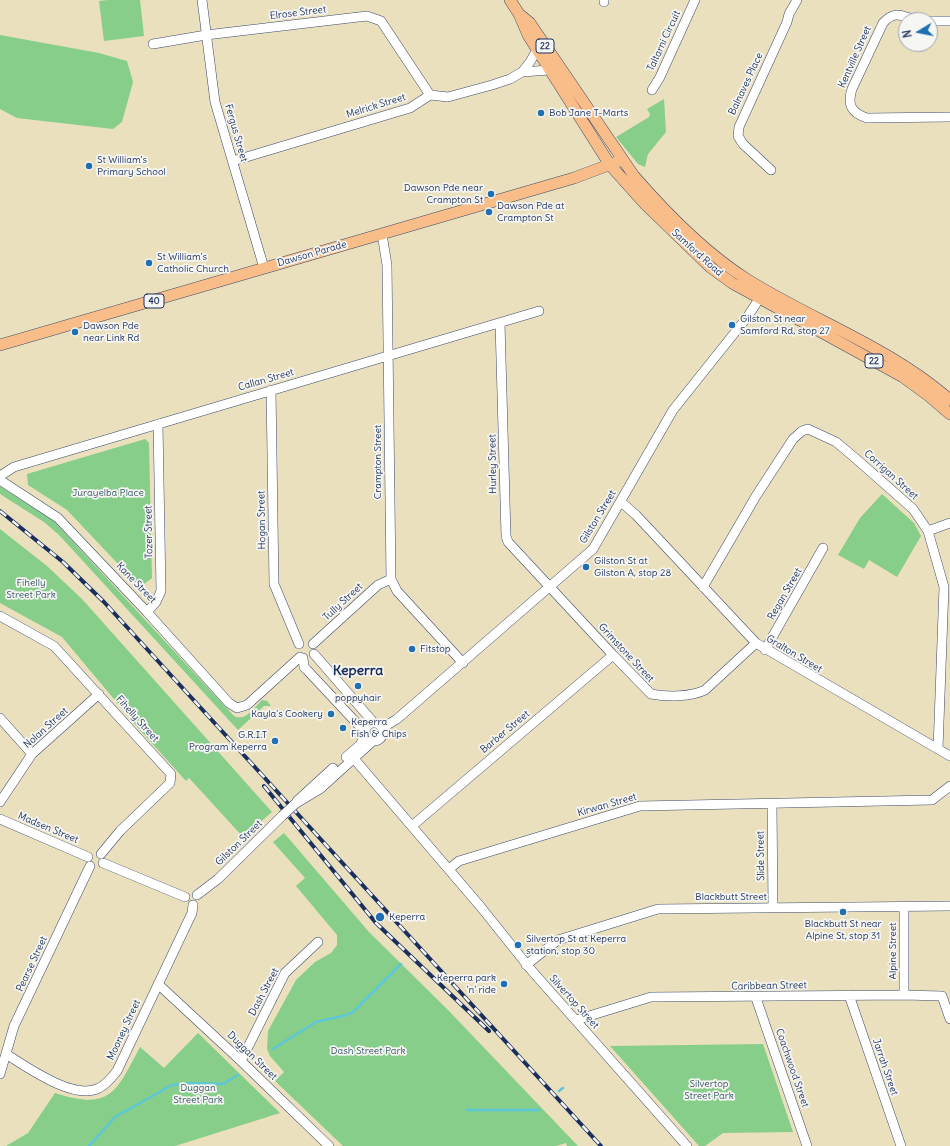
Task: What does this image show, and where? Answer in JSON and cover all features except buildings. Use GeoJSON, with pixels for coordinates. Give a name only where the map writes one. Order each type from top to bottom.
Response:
{"type":"FeatureCollection","features":[{"type":"Feature","properties":{"kind":"main road","name":"Samford Road"},"geometry":{"type":"LineString","coordinates":[[513,1],[523,28],[610,165],[645,204],[710,266],[732,283],[763,294],[904,365],[930,383],[950,400]]}},
{"type":"Feature","properties":{"kind":"main road","name":"Samford Road"},"geometry":{"type":"LineString","coordinates":[[519,14],[530,23],[622,160],[652,197],[696,239],[763,294],[903,377],[930,396],[950,414]]}},
{"type":"Feature","properties":{"kind":"main road","name":"Dawson Parade"},"geometry":{"type":"LineString","coordinates":[[0,346],[574,178],[622,160]]}},
{"type":"Feature","properties":{"kind":"street","name":"Fergus Street"},"geometry":{"type":"LineString","coordinates":[[202,0],[216,102],[264,268]]}},
{"type":"Feature","properties":{"kind":"street","name":"Taltarni Circuit"},"geometry":{"type":"LineString","coordinates":[[652,90],[660,77],[695,0]]}},
{"type":"Feature","properties":{"kind":"street","name":"Balnaves Place"},"geometry":{"type":"LineString","coordinates":[[771,170],[743,144],[738,136],[739,127],[787,22],[789,14],[797,0]]}},
{"type":"Feature","properties":{"kind":"street","name":"Kentville Street"},"geometry":{"type":"LineString","coordinates":[[898,15],[890,16],[883,23],[852,88],[849,98],[851,108],[858,116],[867,118],[950,118]]}},
{"type":"Feature","properties":{"kind":"street","name":"Elrose Street"},"geometry":{"type":"LineString","coordinates":[[153,44],[367,16],[382,21],[430,95]]}},
{"type":"Feature","properties":{"kind":"street"},"geometry":{"type":"LineString","coordinates":[[938,21],[950,21]]}},
{"type":"Feature","properties":{"kind":"street"},"geometry":{"type":"LineString","coordinates":[[522,72],[537,50]]}},
{"type":"Feature","properties":{"kind":"street"},"geometry":{"type":"LineString","coordinates":[[430,95],[448,97],[496,84],[522,72],[549,70]]}},
{"type":"Feature","properties":{"kind":"street","name":"Melrick Street"},"geometry":{"type":"LineString","coordinates":[[233,160],[410,108],[430,95]]}},
{"type":"Feature","properties":{"kind":"street","name":"Crampton Street"},"geometry":{"type":"LineString","coordinates":[[382,234],[387,265],[391,579]]}},
{"type":"Feature","properties":{"kind":"street","name":"Gilston Street"},"geometry":{"type":"LineString","coordinates":[[378,725],[396,719],[551,588],[593,549],[673,410],[763,294]]}},
{"type":"Feature","properties":{"kind":"street","name":"Callan Street"},"geometry":{"type":"LineString","coordinates":[[0,476],[14,467],[539,311]]}},
{"type":"Feature","properties":{"kind":"street","name":"Hurley Street"},"geometry":{"type":"LineString","coordinates":[[500,323],[506,536],[508,542],[551,588]]}},
{"type":"Feature","properties":{"kind":"street","name":"Hogan Street"},"geometry":{"type":"LineString","coordinates":[[271,390],[274,584],[299,644]]}},
{"type":"Feature","properties":{"kind":"street","name":"Tozer Street"},"geometry":{"type":"LineString","coordinates":[[148,612],[156,602],[161,591],[158,424]]}},
{"type":"Feature","properties":{"kind":"street","name":"Corrigan Street"},"geometry":{"type":"LineString","coordinates":[[703,587],[756,496],[789,446],[802,431],[808,429],[836,442],[913,509],[928,531],[944,587],[938,749]]}},
{"type":"Feature","properties":{"kind":"street","name":"Kane Street"},"geometry":{"type":"LineString","coordinates":[[0,480],[58,518],[148,612],[229,703],[237,708],[247,705],[302,657]]}},
{"type":"Feature","properties":{"kind":"street","name":"Gralton Street"},"geometry":{"type":"LineString","coordinates":[[621,502],[636,515],[756,643],[765,650],[950,756]]}},
{"type":"Feature","properties":{"kind":"street"},"geometry":{"type":"LineString","coordinates":[[928,531],[950,523]]}},
{"type":"Feature","properties":{"kind":"street","name":"Regan Street"},"geometry":{"type":"LineString","coordinates":[[765,650],[824,548]]}},
{"type":"Feature","properties":{"kind":"street"},"geometry":{"type":"LineString","coordinates":[[391,579],[397,591],[463,662]]}},
{"type":"Feature","properties":{"kind":"street","name":"Tully Street"},"geometry":{"type":"LineString","coordinates":[[313,649],[378,585],[391,579]]}},
{"type":"Feature","properties":{"kind":"street","name":"Grimstone Street"},"geometry":{"type":"LineString","coordinates":[[551,588],[649,693],[655,695],[685,695],[699,693],[705,690],[756,643]]}},
{"type":"Feature","properties":{"kind":"street","name":"Fihelly Street"},"geometry":{"type":"LineString","coordinates":[[0,616],[54,646],[100,694],[171,774],[170,783],[120,831],[102,858]]}},
{"type":"Feature","properties":{"kind":"street"},"geometry":{"type":"LineString","coordinates":[[306,641],[313,649],[378,725],[383,733],[381,738],[373,741],[304,667],[302,657],[297,650],[299,644],[306,641]]}},
{"type":"Feature","properties":{"kind":"street"},"geometry":{"type":"LineString","coordinates":[[302,657],[310,657],[313,649]]}},
{"type":"Feature","properties":{"kind":"street","name":"Barber Street"},"geometry":{"type":"LineString","coordinates":[[412,826],[613,655]]}},
{"type":"Feature","properties":{"kind":"street","name":"Nolan Street"},"geometry":{"type":"LineString","coordinates":[[0,802],[32,754],[100,694]]}},
{"type":"Feature","properties":{"kind":"street"},"geometry":{"type":"LineString","coordinates":[[0,718],[32,754]]}},
{"type":"Feature","properties":{"kind":"street"},"geometry":{"type":"LineString","coordinates":[[366,733],[369,725],[378,725]]}},
{"type":"Feature","properties":{"kind":"street","name":"Gilston Street"},"geometry":{"type":"LineString","coordinates":[[197,895],[218,879],[295,804],[314,794],[352,756],[361,744],[366,733]]}},
{"type":"Feature","properties":{"kind":"street","name":"Gilston Street"},"geometry":{"type":"LineString","coordinates":[[352,756],[373,741]]}},
{"type":"Feature","properties":{"kind":"street"},"geometry":{"type":"LineString","coordinates":[[352,756],[449,869]]}},
{"type":"Feature","properties":{"kind":"street","name":"Kirwan Street"},"geometry":{"type":"LineString","coordinates":[[449,869],[459,861],[640,806],[932,800],[950,786]]}},
{"type":"Feature","properties":{"kind":"street","name":"Slide Street"},"geometry":{"type":"LineString","coordinates":[[772,804],[773,907]]}},
{"type":"Feature","properties":{"kind":"street","name":"Madsen Street"},"geometry":{"type":"LineString","coordinates":[[0,819],[89,861]]}},
{"type":"Feature","properties":{"kind":"street"},"geometry":{"type":"LineString","coordinates":[[102,858],[97,867],[89,861],[95,852],[102,858],[185,897],[188,904],[193,905],[198,901],[197,895],[190,892],[185,897]]}},
{"type":"Feature","properties":{"kind":"street","name":"Pearse Street"},"geometry":{"type":"LineString","coordinates":[[0,1074],[14,1026],[89,861]]}},
{"type":"Feature","properties":{"kind":"street","name":"Silvertop Street"},"geometry":{"type":"LineString","coordinates":[[449,869],[526,965],[687,1146]]}},
{"type":"Feature","properties":{"kind":"street","name":"Mooney Street"},"geometry":{"type":"LineString","coordinates":[[6,1054],[39,1075],[67,1088],[84,1090],[99,1089],[117,1071],[192,913],[193,905]]}},
{"type":"Feature","properties":{"kind":"street","name":"Alpine Street"},"geometry":{"type":"LineString","coordinates":[[904,906],[904,995]]}},
{"type":"Feature","properties":{"kind":"street","name":"Blackbutt Street"},"geometry":{"type":"LineString","coordinates":[[526,965],[558,940],[658,909],[950,906]]}},
{"type":"Feature","properties":{"kind":"street","name":"Dash Street"},"geometry":{"type":"LineString","coordinates":[[241,1061],[285,973],[318,942]]}},
{"type":"Feature","properties":{"kind":"street","name":"Duggan Street"},"geometry":{"type":"LineString","coordinates":[[158,984],[329,1146]]}},
{"type":"Feature","properties":{"kind":"street","name":"Caribbean Street"},"geometry":{"type":"LineString","coordinates":[[576,1020],[651,997],[756,998],[849,995],[942,996],[950,1019]]}},
{"type":"Feature","properties":{"kind":"street","name":"Jarrah Street"},"geometry":{"type":"LineString","coordinates":[[849,995],[901,1146]]}},
{"type":"Feature","properties":{"kind":"street","name":"Coachwood Street"},"geometry":{"type":"LineString","coordinates":[[756,998],[807,1146]]}},
{"type":"Feature","properties":{"kind":"green space"},"geometry":{"type":"Polygon","coordinates":[[[140,0],[144,36],[104,41],[99,1],[140,0]]]}},
{"type":"Feature","properties":{"kind":"green space"},"geometry":{"type":"Polygon","coordinates":[[[0,35],[99,53],[127,61],[133,82],[122,122],[113,129],[17,118],[0,109],[0,35]]]}},
{"type":"Feature","properties":{"kind":"green space"},"geometry":{"type":"Polygon","coordinates":[[[664,99],[666,132],[648,154],[645,167],[638,164],[616,137],[649,117],[650,114],[647,109],[664,99]]]}},
{"type":"Feature","properties":{"kind":"green space","name":"Jurayelba Place"},"geometry":{"type":"Polygon","coordinates":[[[145,439],[149,443],[152,578],[143,585],[136,583],[67,510],[28,485],[27,474],[145,439]]]}},
{"type":"Feature","properties":{"kind":"green space"},"geometry":{"type":"Polygon","coordinates":[[[0,486],[52,519],[234,716],[246,716],[262,700],[267,701],[271,706],[264,706],[238,730],[59,535],[44,522],[0,494],[0,486]]]}},
{"type":"Feature","properties":{"kind":"green space"},"geometry":{"type":"Polygon","coordinates":[[[882,494],[914,523],[921,536],[897,577],[869,560],[864,569],[838,555],[860,518],[882,494]]]}},
{"type":"Feature","properties":{"kind":"green space","name":"Fihelly Street Park"},"geometry":{"type":"Polygon","coordinates":[[[0,529],[47,566],[82,599],[272,812],[243,837],[189,778],[186,781],[139,729],[62,637],[0,603],[0,529]]]}},
{"type":"Feature","properties":{"kind":"green space","name":"Dash Street Park"},"geometry":{"type":"Polygon","coordinates":[[[284,833],[369,932],[448,1010],[578,1146],[567,1146],[566,1143],[556,1146],[343,1146],[275,1081],[284,1072],[270,1056],[267,1049],[268,1031],[296,980],[315,962],[331,953],[337,945],[337,935],[296,886],[305,878],[273,842],[284,833]]]}},
{"type":"Feature","properties":{"kind":"green space","name":"Duggan Street Park"},"geometry":{"type":"Polygon","coordinates":[[[198,1033],[280,1113],[175,1146],[6,1146],[28,1133],[55,1093],[89,1100],[110,1094],[124,1076],[140,1047],[164,1068],[198,1033]]]}},
{"type":"Feature","properties":{"kind":"green space","name":"Silvertop Street Park"},"geometry":{"type":"Polygon","coordinates":[[[763,1044],[793,1132],[723,1133],[705,1146],[699,1146],[610,1046],[763,1044]]]}},
{"type":"Feature","properties":{"kind":"waterway"},"geometry":{"type":"LineString","coordinates":[[273,1049],[316,1022],[347,1015],[353,1012],[401,964]]}},
{"type":"Feature","properties":{"kind":"waterway"},"geometry":{"type":"LineString","coordinates":[[89,1146],[115,1117],[172,1085],[191,1083],[223,1084],[238,1075]]}},
{"type":"Feature","properties":{"kind":"waterway"},"geometry":{"type":"LineString","coordinates":[[559,1091],[563,1088]]}},
{"type":"Feature","properties":{"kind":"waterway"},"geometry":{"type":"LineString","coordinates":[[467,1110],[539,1110]]}},
{"type":"Feature","properties":{"kind":"railway"},"geometry":{"type":"LineString","coordinates":[[0,511],[63,562],[104,602],[601,1146]]}},
{"type":"Feature","properties":{"kind":"railway"},"geometry":{"type":"LineString","coordinates":[[264,786],[376,923],[489,1031]]}},
{"type":"Feature","properties":{"kind":"place","name":"Bob Jane T-Marts"},"geometry":{"type":"Point","coordinates":[541,113]}},
{"type":"Feature","properties":{"kind":"place","name":"St William's Primary School"},"geometry":{"type":"Point","coordinates":[89,166]}},
{"type":"Feature","properties":{"kind":"place","name":"Dawson Pde near Crampton St"},"geometry":{"type":"Point","coordinates":[491,194]}},
{"type":"Feature","properties":{"kind":"place","name":"Dawson Pde at Crampton St"},"geometry":{"type":"Point","coordinates":[489,212]}},
{"type":"Feature","properties":{"kind":"place","name":"St William's Catholic Church"},"geometry":{"type":"Point","coordinates":[149,263]}},
{"type":"Feature","properties":{"kind":"place","name":"Gilston St near Samford Rd, stop 27"},"geometry":{"type":"Point","coordinates":[732,325]}},
{"type":"Feature","properties":{"kind":"place","name":"Dawson Pde near Link Rd"},"geometry":{"type":"Point","coordinates":[75,332]}},
{"type":"Feature","properties":{"kind":"place","name":"Gilston St at Gilston A, stop 28"},"geometry":{"type":"Point","coordinates":[586,567]}},
{"type":"Feature","properties":{"kind":"place","name":"Fitstop"},"geometry":{"type":"Point","coordinates":[412,649]}},
{"type":"Feature","properties":{"kind":"place","name":"poppyhair"},"geometry":{"type":"Point","coordinates":[358,686]}},
{"type":"Feature","properties":{"kind":"place","name":"Kayla's Cookery"},"geometry":{"type":"Point","coordinates":[331,714]}},
{"type":"Feature","properties":{"kind":"place","name":"Keperra Fish & Chips"},"geometry":{"type":"Point","coordinates":[343,728]}},
{"type":"Feature","properties":{"kind":"place","name":"G.R.I.T Program Keperra"},"geometry":{"type":"Point","coordinates":[275,741]}},
{"type":"Feature","properties":{"kind":"place","name":"Blackbutt St near Alpine St, stop 31"},"geometry":{"type":"Point","coordinates":[843,912]}},
{"type":"Feature","properties":{"kind":"place","name":"Keperra"},"geometry":{"type":"Point","coordinates":[380,917]}},
{"type":"Feature","properties":{"kind":"place","name":"Silvertop St at Keperra station, stop 30"},"geometry":{"type":"Point","coordinates":[518,945]}},
{"type":"Feature","properties":{"kind":"place","name":"Keperra park 'n' ride"},"geometry":{"type":"Point","coordinates":[504,984]}},
{"type":"Feature","properties":{"kind":"district","name":"Keperra"},"geometry":{"type":"Point","coordinates":[358,671]}}]}
